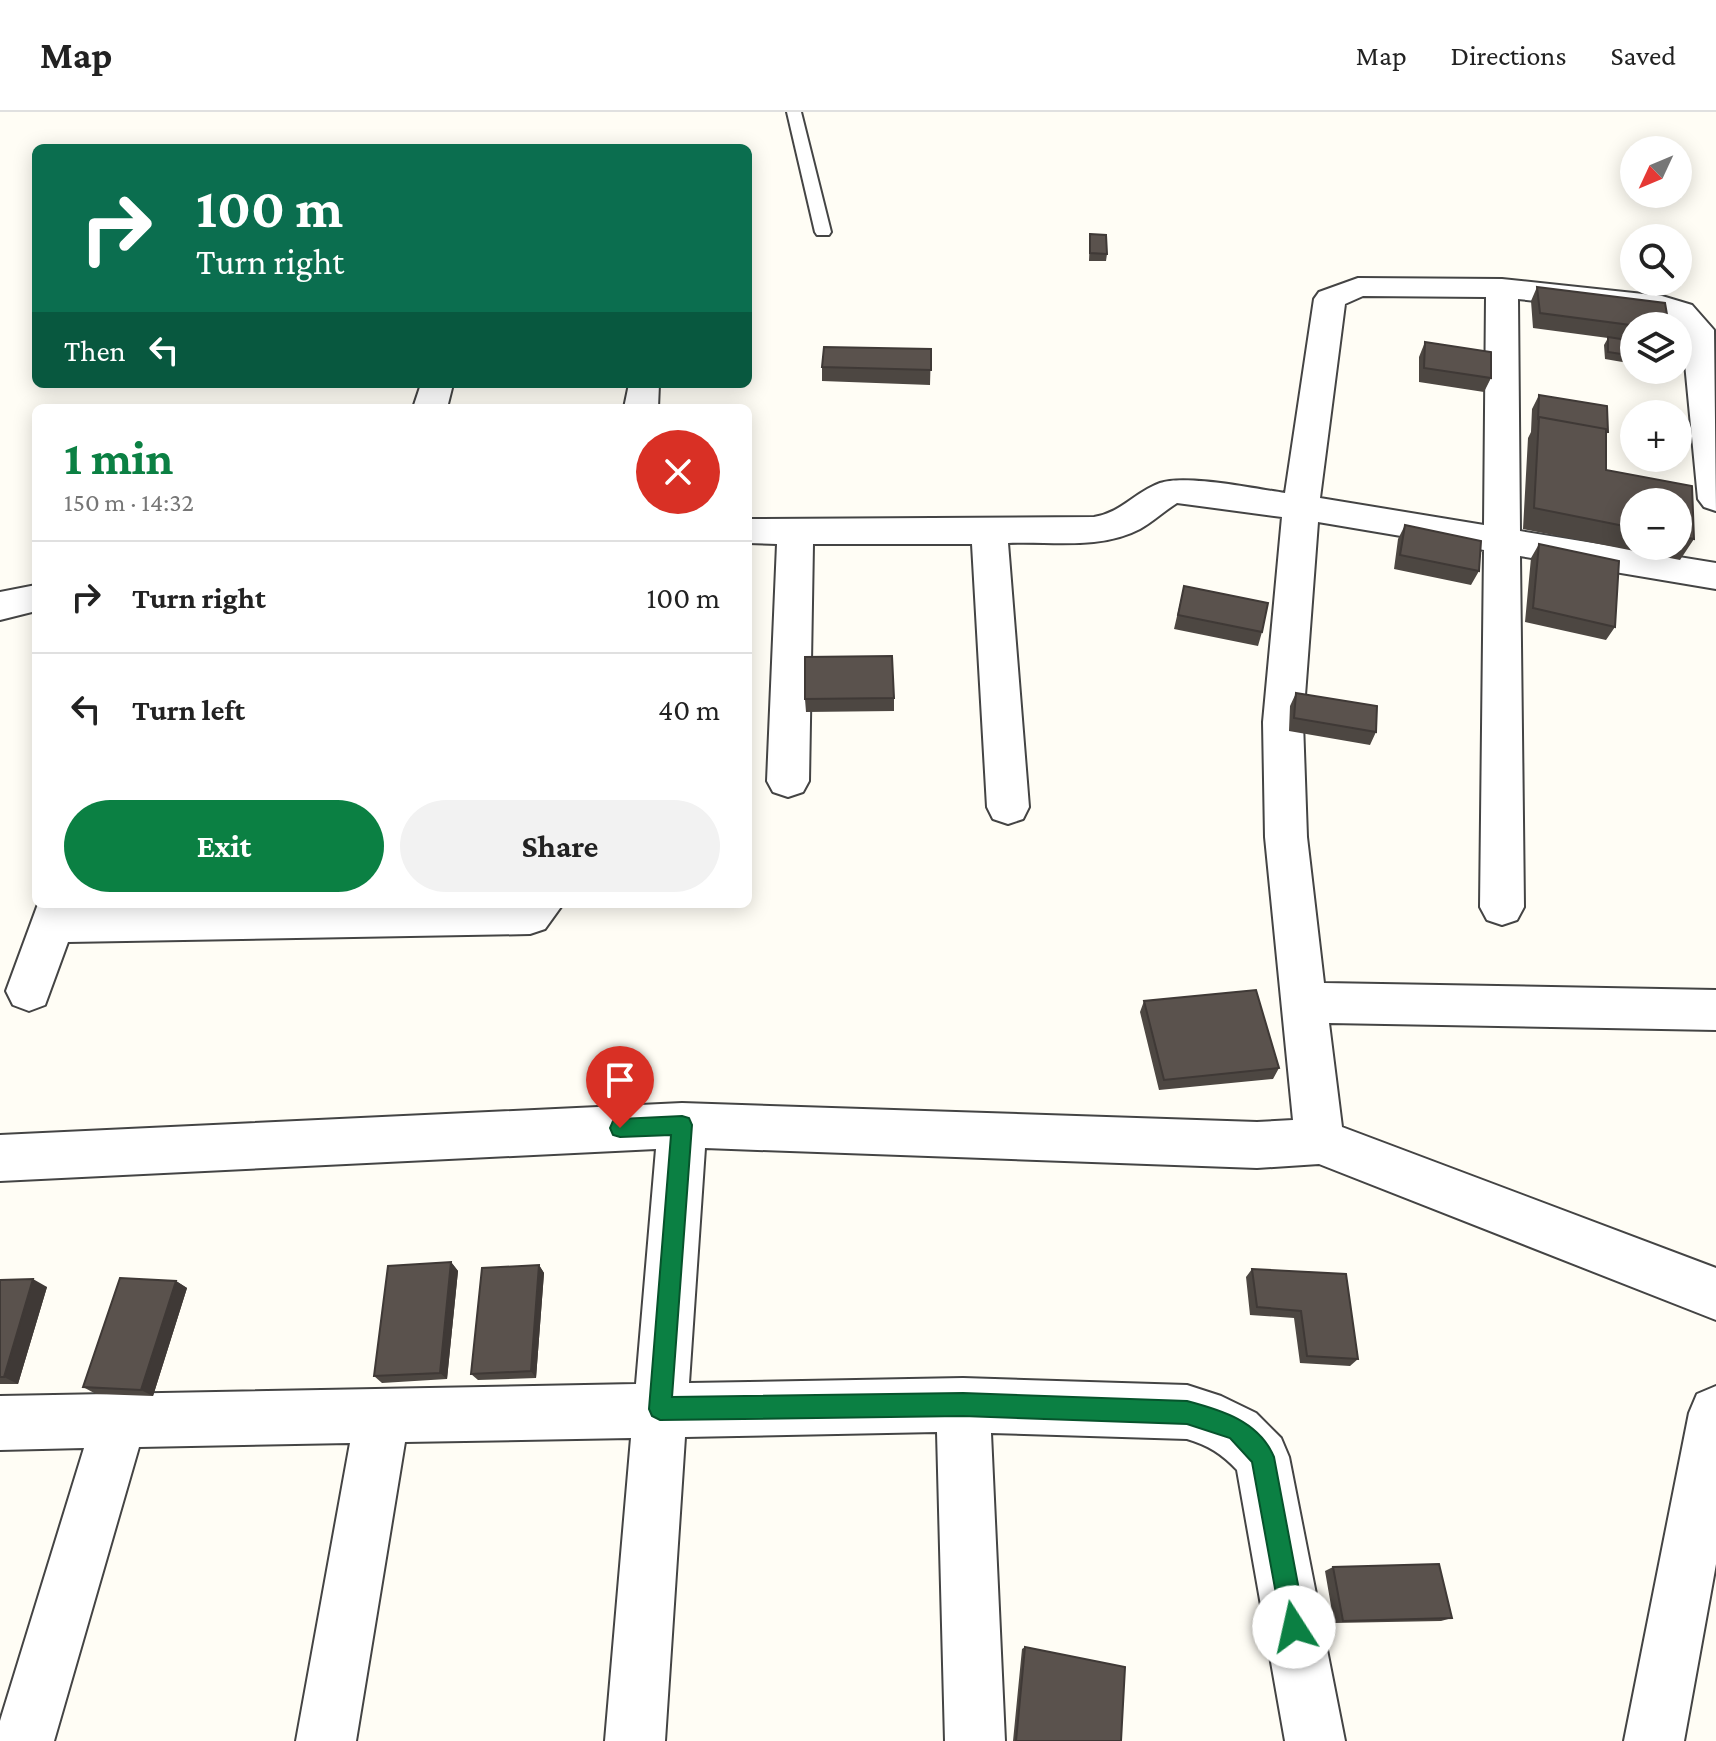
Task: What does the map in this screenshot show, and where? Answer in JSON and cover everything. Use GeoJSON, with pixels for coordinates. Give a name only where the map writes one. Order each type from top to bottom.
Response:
{"type":"FeatureCollection","features":[{"type":"Feature","properties":{"kind":"street"},"geometry":{"type":"LineString","coordinates":[[1319,1141],[1307,1003],[1286,837],[1283,722],[1301,507],[1330,299],[1358,287],[1502,288],[1642,301],[1681,312],[1698,330],[1716,499]]}},
{"type":"Feature","properties":{"kind":"street"},"geometry":{"type":"LineString","coordinates":[[1502,288],[1502,907]]}},
{"type":"Feature","properties":{"kind":"street"},"geometry":{"type":"LineString","coordinates":[[752,531],[989,531],[1116,525],[1138,515],[1154,498],[1173,491],[1301,507],[1716,576]]}},
{"type":"Feature","properties":{"kind":"street"},"geometry":{"type":"LineString","coordinates":[[989,531],[1008,807]]}},
{"type":"Feature","properties":{"kind":"street"},"geometry":{"type":"LineString","coordinates":[[788,781],[795,532]]}},
{"type":"Feature","properties":{"kind":"street"},"geometry":{"type":"LineString","coordinates":[[0,606],[32,599]]}},
{"type":"Feature","properties":{"kind":"street"},"geometry":{"type":"LineString","coordinates":[[29,991],[57,914],[530,916],[537,908]]}},
{"type":"Feature","properties":{"kind":"street"},"geometry":{"type":"LineString","coordinates":[[1307,1003],[1716,1010]]}},
{"type":"Feature","properties":{"kind":"street"},"geometry":{"type":"LineString","coordinates":[[635,1741],[682,1125]]}},
{"type":"Feature","properties":{"kind":"street"},"geometry":{"type":"LineString","coordinates":[[0,1158],[682,1125],[1257,1145],[1319,1141],[1716,1294]]}},
{"type":"Feature","properties":{"kind":"street"},"geometry":{"type":"LineString","coordinates":[[963,1405],[975,1741]]}},
{"type":"Feature","properties":{"kind":"street"},"geometry":{"type":"LineString","coordinates":[[0,1423],[963,1405],[1187,1412],[1238,1430],[1262,1457],[1315,1741]]}},
{"type":"Feature","properties":{"kind":"street"},"geometry":{"type":"LineString","coordinates":[[1654,1741],[1716,1413]]}},
{"type":"Feature","properties":{"kind":"street"},"geometry":{"type":"LineString","coordinates":[[326,1741],[382,1415]]}},
{"type":"Feature","properties":{"kind":"street"},"geometry":{"type":"LineString","coordinates":[[24,1741],[120,1420]]}},
{"type":"Feature","properties":{"kind":"lane"},"geometry":{"type":"LineString","coordinates":[[794,112],[823,232]]}},
{"type":"Feature","properties":{"kind":"building"},"geometry":{"type":"Polygon","coordinates":[[[1090,234],[1106,235],[1107,254],[1090,253],[1090,234]]]}},
{"type":"Feature","properties":{"kind":"building"},"geometry":{"type":"Polygon","coordinates":[[[1537,287],[1665,303],[1667,312],[1620,312],[1620,324],[1540,313],[1537,287]]]}},
{"type":"Feature","properties":{"kind":"building"},"geometry":{"type":"Polygon","coordinates":[[[1608,337],[1620,339],[1620,354],[1608,352],[1608,337]]]}},
{"type":"Feature","properties":{"kind":"building"},"geometry":{"type":"Polygon","coordinates":[[[1425,342],[1491,352],[1491,378],[1424,368],[1425,342]]]}},
{"type":"Feature","properties":{"kind":"building"},"geometry":{"type":"Polygon","coordinates":[[[824,347],[931,349],[931,370],[822,367],[824,347]]]}},
{"type":"Feature","properties":{"kind":"building"},"geometry":{"type":"Polygon","coordinates":[[[1539,395],[1607,406],[1608,432],[1606,429],[1539,417],[1538,420],[1539,395]]]}},
{"type":"Feature","properties":{"kind":"building"},"geometry":{"type":"Polygon","coordinates":[[[1539,417],[1606,429],[1606,470],[1692,486],[1694,539],[1692,488],[1620,488],[1620,525],[1534,508],[1539,417]]]}},
{"type":"Feature","properties":{"kind":"building"},"geometry":{"type":"Polygon","coordinates":[[[1405,525],[1481,541],[1479,571],[1400,555],[1405,525]]]}},
{"type":"Feature","properties":{"kind":"building"},"geometry":{"type":"Polygon","coordinates":[[[1539,544],[1619,561],[1615,627],[1533,608],[1539,544]]]}},
{"type":"Feature","properties":{"kind":"building"},"geometry":{"type":"Polygon","coordinates":[[[1184,586],[1268,603],[1262,632],[1178,615],[1184,586]]]}},
{"type":"Feature","properties":{"kind":"building"},"geometry":{"type":"Polygon","coordinates":[[[892,656],[894,698],[805,699],[805,657],[892,656]]]}},
{"type":"Feature","properties":{"kind":"building"},"geometry":{"type":"Polygon","coordinates":[[[1296,693],[1377,706],[1376,732],[1294,718],[1296,693]]]}},
{"type":"Feature","properties":{"kind":"building"},"geometry":{"type":"Polygon","coordinates":[[[1256,990],[1279,1068],[1164,1080],[1144,1001],[1256,990]]]}},
{"type":"Feature","properties":{"kind":"building"},"geometry":{"type":"Polygon","coordinates":[[[451,1262],[440,1373],[374,1376],[388,1266],[451,1262]]]}},
{"type":"Feature","properties":{"kind":"building"},"geometry":{"type":"Polygon","coordinates":[[[539,1265],[531,1371],[471,1374],[482,1268],[539,1265]]]}},
{"type":"Feature","properties":{"kind":"building"},"geometry":{"type":"Polygon","coordinates":[[[1252,1269],[1346,1274],[1358,1359],[1307,1356],[1301,1311],[1257,1307],[1252,1269]]]}},
{"type":"Feature","properties":{"kind":"building"},"geometry":{"type":"Polygon","coordinates":[[[120,1278],[176,1281],[141,1390],[83,1387],[120,1278]]]}},
{"type":"Feature","properties":{"kind":"building"},"geometry":{"type":"Polygon","coordinates":[[[33,1279],[4,1377],[0,1377],[0,1280],[33,1279]]]}},
{"type":"Feature","properties":{"kind":"building"},"geometry":{"type":"Polygon","coordinates":[[[1439,1564],[1452,1618],[1343,1621],[1333,1567],[1439,1564]]]}},
{"type":"Feature","properties":{"kind":"building"},"geometry":{"type":"Polygon","coordinates":[[[1025,1647],[1125,1667],[1121,1741],[1016,1741],[1025,1647]]]}},
{"type":"Feature","properties":{"kind":"route"},"geometry":{"type":"LineString","coordinates":[[620,1128],[682,1125],[660,1409],[963,1405],[1187,1412],[1216,1420],[1238,1430],[1262,1457],[1294,1627]]}}]}
